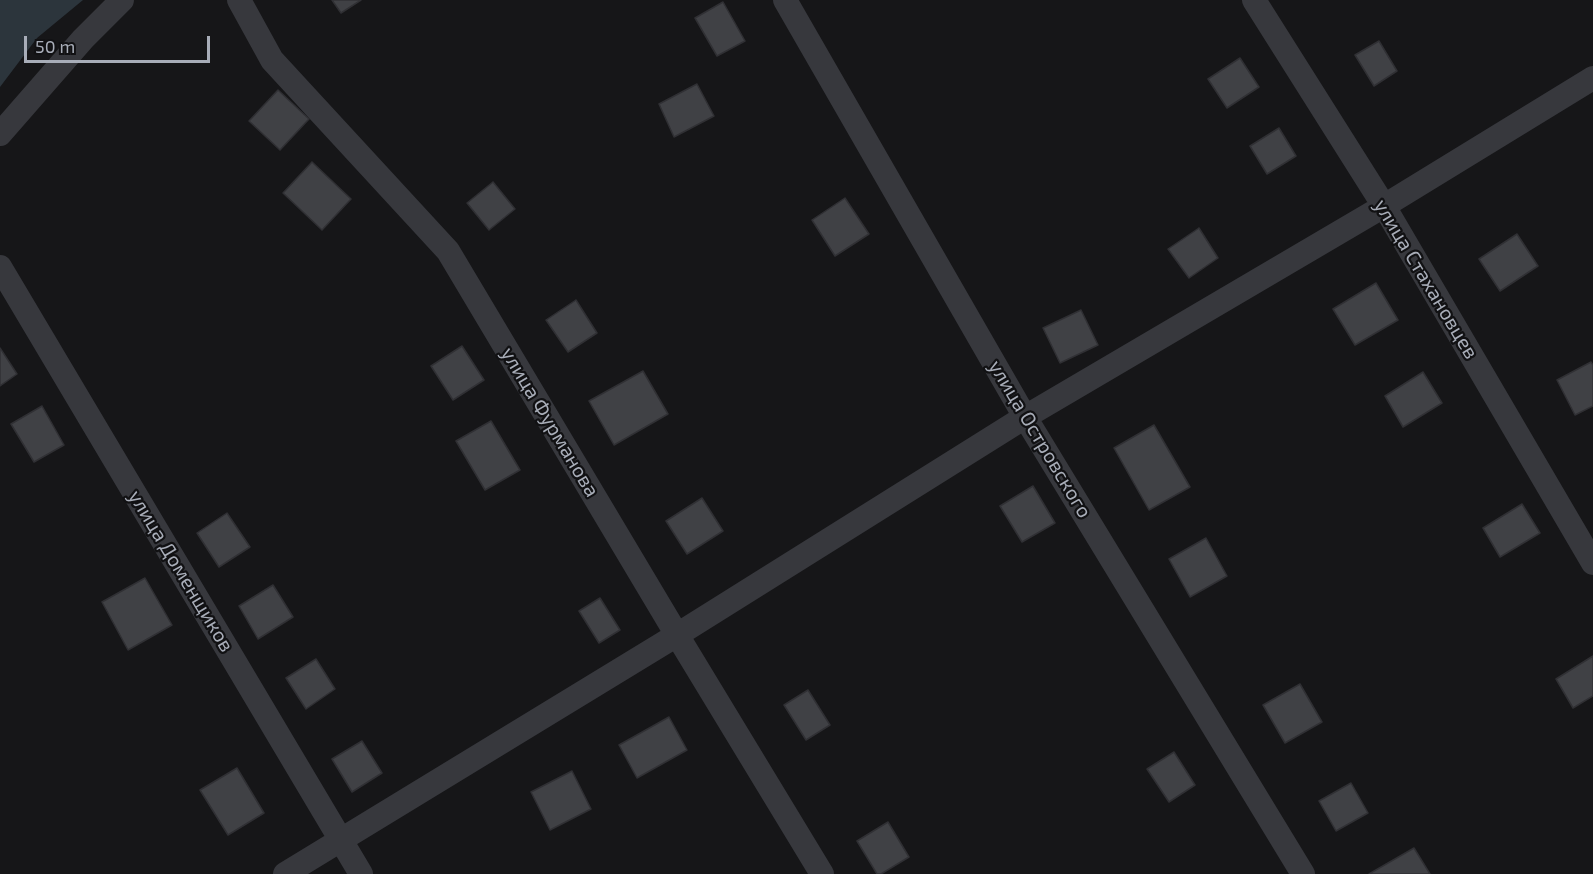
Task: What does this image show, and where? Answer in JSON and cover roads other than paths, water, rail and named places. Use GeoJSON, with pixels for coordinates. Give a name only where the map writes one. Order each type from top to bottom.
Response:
{"type":"FeatureCollection","features":[{"type":"Feature","properties":{"kind":"street"},"geometry":{"type":"LineString","coordinates":[[0,134],[83,39],[122,0]]}},
{"type":"Feature","properties":{"kind":"street","name":"улица Фурманова"},"geometry":{"type":"LineString","coordinates":[[239,0],[272,60],[448,251],[822,874]]}},
{"type":"Feature","properties":{"kind":"street","name":"улица Островского"},"geometry":{"type":"LineString","coordinates":[[785,0],[1025,417],[1303,874]]}},
{"type":"Feature","properties":{"kind":"street","name":"улица Стахановцев"},"geometry":{"type":"LineString","coordinates":[[1254,0],[1384,207],[1593,562]]}},
{"type":"Feature","properties":{"kind":"street"},"geometry":{"type":"LineString","coordinates":[[285,874],[677,635],[1025,417],[1384,207],[1593,78]]}},
{"type":"Feature","properties":{"kind":"street","name":"улица Доменщиков"},"geometry":{"type":"LineString","coordinates":[[0,267],[361,874]]}}]}
